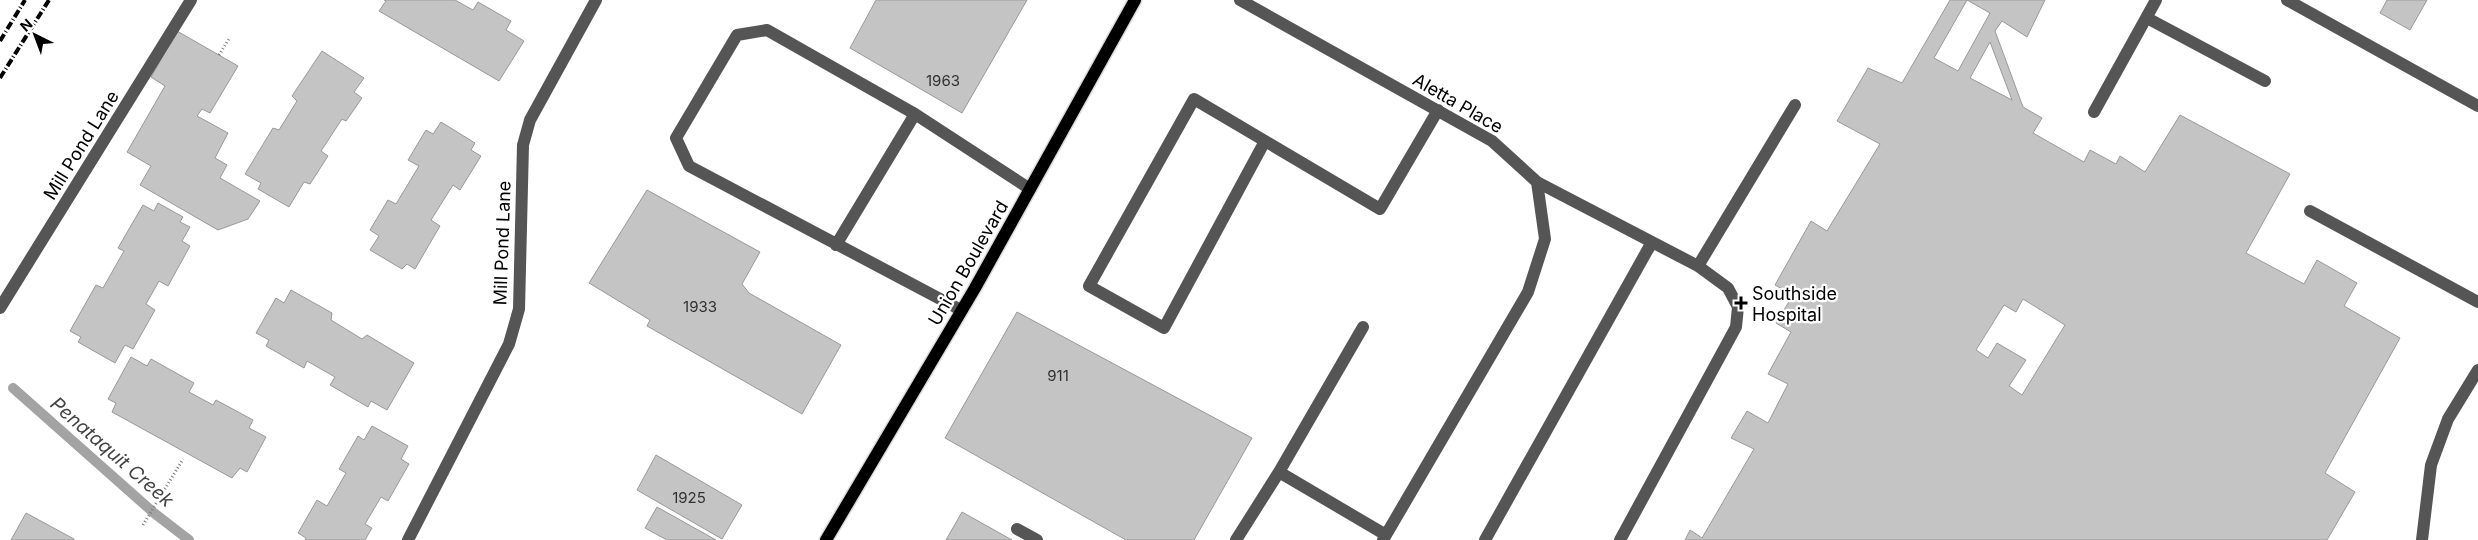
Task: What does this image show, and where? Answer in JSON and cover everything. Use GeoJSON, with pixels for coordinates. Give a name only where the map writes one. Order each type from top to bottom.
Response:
{"type":"FeatureCollection","features":[{"type":"Feature","properties":{"kind":"main road","name":"Union Boulevard"},"geometry":{"type":"LineString","coordinates":[[826,540],[961,310],[1135,0]]}},
{"type":"Feature","properties":{"kind":"street","name":"Mill Pond Lane"},"geometry":{"type":"LineString","coordinates":[[0,308],[191,0]]}},
{"type":"Feature","properties":{"kind":"street","name":"Mill Pond Lane"},"geometry":{"type":"LineString","coordinates":[[408,540],[509,344],[518,309],[523,145],[530,120],[596,0]]}},
{"type":"Feature","properties":{"kind":"street","name":"Aletta Place"},"geometry":{"type":"LineString","coordinates":[[1240,0],[1492,141],[1537,182],[1698,266],[1728,288],[1738,307],[1736,327],[1620,540]]}},
{"type":"Feature","properties":{"kind":"street"},"geometry":{"type":"LineString","coordinates":[[2094,112],[2156,0]]}},
{"type":"Feature","properties":{"kind":"street"},"geometry":{"type":"LineString","coordinates":[[2287,0],[2478,106]]}},
{"type":"Feature","properties":{"kind":"street"},"geometry":{"type":"LineString","coordinates":[[2147,18],[2265,82]]}},
{"type":"Feature","properties":{"kind":"street"},"geometry":{"type":"LineString","coordinates":[[961,310],[689,166],[676,138],[737,35],[767,30],[916,114],[1030,189]]}},
{"type":"Feature","properties":{"kind":"street"},"geometry":{"type":"LineString","coordinates":[[1265,141],[1164,328],[1089,286],[1194,99],[1380,209],[1438,110]]}},
{"type":"Feature","properties":{"kind":"street"},"geometry":{"type":"LineString","coordinates":[[1698,266],[1795,105]]}},
{"type":"Feature","properties":{"kind":"street"},"geometry":{"type":"LineString","coordinates":[[836,245],[916,114]]}},
{"type":"Feature","properties":{"kind":"street"},"geometry":{"type":"LineString","coordinates":[[1279,472],[1385,537],[1528,292],[1545,239],[1537,182]]}},
{"type":"Feature","properties":{"kind":"street"},"geometry":{"type":"LineString","coordinates":[[2310,211],[2478,302]]}},
{"type":"Feature","properties":{"kind":"street"},"geometry":{"type":"LineString","coordinates":[[1485,540],[1652,242]]}},
{"type":"Feature","properties":{"kind":"street"},"geometry":{"type":"LineString","coordinates":[[1236,540],[1279,472],[1363,327]]}},
{"type":"Feature","properties":{"kind":"street"},"geometry":{"type":"LineString","coordinates":[[2422,540],[2431,464],[2448,419],[2478,370]]}},
{"type":"Feature","properties":{"kind":"street"},"geometry":{"type":"LineString","coordinates":[[1017,529],[1037,540]]}},
{"type":"Feature","properties":{"kind":"path"},"geometry":{"type":"LineString","coordinates":[[219,55],[230,36]]}},
{"type":"Feature","properties":{"kind":"path"},"geometry":{"type":"LineString","coordinates":[[143,526],[183,459]]}},
{"type":"Feature","properties":{"kind":"building"},"geometry":{"type":"Polygon","coordinates":[[[384,0],[455,0],[473,10],[478,2],[511,21],[506,30],[524,41],[499,81],[379,11],[386,1],[384,0]]]}},
{"type":"Feature","properties":{"kind":"building"},"geometry":{"type":"Polygon","coordinates":[[[876,0],[1027,0],[962,113],[850,48],[876,0]]]}},
{"type":"Feature","properties":{"kind":"building","name":"Southside Hospital"},"geometry":{"type":"Polygon","coordinates":[[[1950,0],[1967,0],[2045,0],[2027,37],[2002,21],[1995,31],[2023,107],[2042,118],[2033,133],[2084,162],[2090,150],[2116,164],[2120,156],[2145,172],[2180,115],[2290,174],[2246,253],[2304,284],[2317,260],[2357,283],[2344,306],[2400,338],[2325,473],[2355,492],[2327,540],[1685,540],[1690,530],[1702,538],[1754,449],[1731,438],[1747,411],[1768,423],[1788,384],[1768,374],[1791,332],[1776,323],[1793,295],[1775,285],[1811,221],[1827,231],[1880,144],[1837,121],[1868,68],[1902,83],[1950,0]],[[1967,0],[1934,58],[1958,71],[1990,13],[1967,0]],[[1990,42],[1970,78],[2012,100],[1990,42]],[[2023,299],[2016,312],[2004,305],[1976,350],[1988,358],[1997,343],[2026,360],[2009,386],[2022,395],[2065,325],[2023,299]]]}},
{"type":"Feature","properties":{"kind":"building"},"geometry":{"type":"Polygon","coordinates":[[[2387,0],[2427,0],[2410,30],[2380,13],[2387,0]]]}},
{"type":"Feature","properties":{"kind":"building"},"geometry":{"type":"Polygon","coordinates":[[[177,31],[238,66],[210,113],[202,109],[197,116],[228,133],[215,158],[227,165],[220,178],[260,201],[248,219],[218,230],[140,185],[151,166],[127,152],[165,86],[151,77],[177,31]]]}},
{"type":"Feature","properties":{"kind":"building"},"geometry":{"type":"Polygon","coordinates":[[[322,51],[364,78],[354,92],[362,98],[346,121],[342,119],[321,151],[328,156],[310,184],[304,182],[289,207],[258,189],[261,183],[245,174],[273,128],[279,130],[297,101],[292,96],[322,51]]]}},
{"type":"Feature","properties":{"kind":"building"},"geometry":{"type":"Polygon","coordinates":[[[441,122],[475,143],[471,150],[481,156],[460,190],[453,185],[431,220],[440,226],[415,269],[407,264],[402,269],[370,250],[379,236],[370,230],[388,200],[396,204],[419,166],[408,160],[426,130],[433,134],[441,122]]]}},
{"type":"Feature","properties":{"kind":"building"},"geometry":{"type":"Polygon","coordinates":[[[647,190],[760,252],[742,284],[749,293],[841,345],[802,414],[647,326],[650,320],[589,283],[647,190]]]}},
{"type":"Feature","properties":{"kind":"building"},"geometry":{"type":"Polygon","coordinates":[[[158,203],[183,217],[180,222],[190,227],[182,241],[190,246],[168,286],[159,281],[146,304],[155,310],[133,349],[125,345],[115,363],[78,342],[81,337],[70,331],[96,285],[103,288],[124,251],[118,248],[143,205],[154,211],[158,203]]]}},
{"type":"Feature","properties":{"kind":"building"},"geometry":{"type":"Polygon","coordinates":[[[291,290],[332,313],[331,320],[362,339],[367,335],[414,363],[387,410],[371,401],[368,407],[330,385],[335,377],[307,361],[304,368],[266,346],[269,340],[256,333],[276,298],[284,303],[291,290]]]}},
{"type":"Feature","properties":{"kind":"building"},"geometry":{"type":"Polygon","coordinates":[[[1017,312],[1252,438],[1194,540],[1126,540],[945,438],[1017,312]]]}},
{"type":"Feature","properties":{"kind":"building"},"geometry":{"type":"Polygon","coordinates":[[[131,357],[147,366],[151,359],[194,383],[189,392],[213,405],[216,400],[253,420],[249,428],[266,437],[247,472],[240,468],[232,478],[112,412],[116,403],[108,399],[131,357]]]}},
{"type":"Feature","properties":{"kind":"building"},"geometry":{"type":"Polygon","coordinates":[[[372,426],[408,446],[401,459],[409,464],[388,501],[381,497],[365,524],[372,528],[365,540],[305,540],[306,538],[298,533],[317,500],[327,506],[346,473],[339,469],[358,436],[364,440],[372,426]]]}},
{"type":"Feature","properties":{"kind":"building"},"geometry":{"type":"Polygon","coordinates":[[[656,455],[742,505],[722,539],[637,490],[656,455]]]}},
{"type":"Feature","properties":{"kind":"building"},"geometry":{"type":"Polygon","coordinates":[[[657,507],[716,540],[667,540],[645,528],[657,507]]]}},
{"type":"Feature","properties":{"kind":"building"},"geometry":{"type":"Polygon","coordinates":[[[962,512],[1012,540],[946,540],[962,512]]]}},
{"type":"Feature","properties":{"kind":"building"},"geometry":{"type":"Polygon","coordinates":[[[26,513],[74,539],[74,540],[11,540],[26,513]]]}},
{"type":"Feature","properties":{"kind":"waterway","name":"Penataquit Creek"},"geometry":{"type":"LineString","coordinates":[[13,388],[154,513],[189,540]]}},
{"type":"Feature","properties":{"kind":"railway"},"geometry":{"type":"LineString","coordinates":[[0,41],[25,0]]}},
{"type":"Feature","properties":{"kind":"railway"},"geometry":{"type":"LineString","coordinates":[[0,78],[49,0]]}},
{"type":"Feature","properties":{"kind":"place","name":"Southside Hospital"},"geometry":{"type":"Point","coordinates":[1741,303]}}]}
